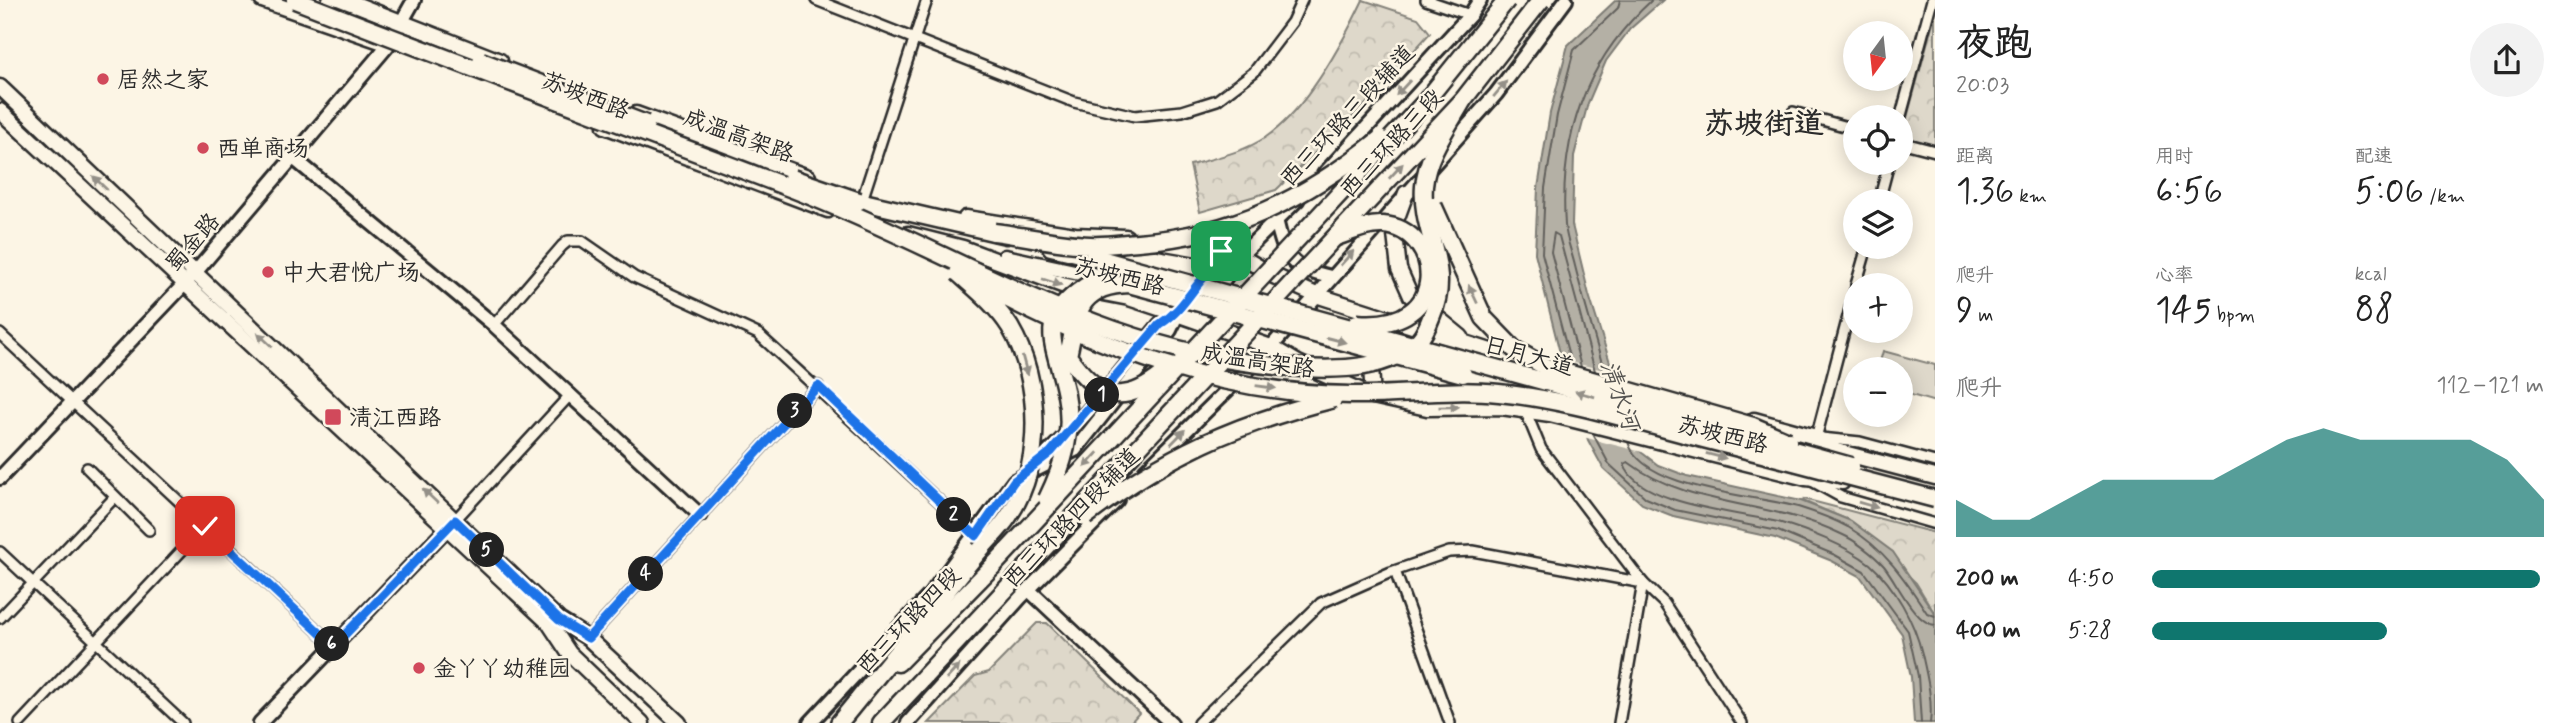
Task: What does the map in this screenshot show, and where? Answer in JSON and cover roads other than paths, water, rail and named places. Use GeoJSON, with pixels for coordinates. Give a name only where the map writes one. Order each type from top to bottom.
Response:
{"type":"FeatureCollection","features":[{"type":"Feature","properties":{"kind":"highway"},"geometry":{"type":"LineString","coordinates":[[284,0],[324,3]]}},
{"type":"Feature","properties":{"kind":"highway","name":"成温高架路"},"geometry":{"type":"LineString","coordinates":[[295,0],[346,5],[758,167],[859,201],[1152,272]]}},
{"type":"Feature","properties":{"kind":"highway","name":"西三环路三段"},"geometry":{"type":"LineString","coordinates":[[1238,303],[1425,102],[1507,0]]}},
{"type":"Feature","properties":{"kind":"highway","name":"西三环路三段"},"geometry":{"type":"LineString","coordinates":[[1049,544],[1463,100],[1541,0]]}},
{"type":"Feature","properties":{"kind":"highway","name":"成温高架路"},"geometry":{"type":"LineString","coordinates":[[324,3],[595,117],[847,211],[911,243],[958,273],[1066,329],[1122,352],[1189,373],[1295,391],[1350,395],[1498,393],[1585,408]]}},
{"type":"Feature","properties":{"kind":"highway"},"geometry":{"type":"LineString","coordinates":[[911,243],[1040,302],[1109,330],[1169,349],[1270,367],[1327,370],[1388,363],[1421,339],[1440,292],[1440,265],[1427,215],[1424,187],[1430,160],[1463,100]]}},
{"type":"Feature","properties":{"kind":"highway"},"geometry":{"type":"LineString","coordinates":[[994,232],[1091,245],[1178,239],[1226,228],[1298,197],[1346,166],[1425,102]]}},
{"type":"Feature","properties":{"kind":"highway"},"geometry":{"type":"LineString","coordinates":[[1430,160],[1430,196],[1437,217],[1484,318],[1514,349],[1546,367],[1753,426],[1835,462]]}},
{"type":"Feature","properties":{"kind":"highway"},"geometry":{"type":"LineString","coordinates":[[1331,240],[1362,227],[1385,225],[1404,232],[1421,248],[1428,266],[1430,285],[1422,303],[1406,317],[1368,324],[1334,321]]}},
{"type":"Feature","properties":{"kind":"highway"},"geometry":{"type":"LineString","coordinates":[[1038,517],[1062,468],[1069,435],[1066,396],[1052,351],[1052,323],[1071,295],[1094,281],[1107,275],[1152,272]]}},
{"type":"Feature","properties":{"kind":"highway","name":"日月大道"},"geometry":{"type":"LineString","coordinates":[[1152,272],[1334,321],[1467,362],[1935,488]]}},
{"type":"Feature","properties":{"kind":"highway"},"geometry":{"type":"LineString","coordinates":[[839,723],[978,543],[1008,516],[1019,495],[1033,447],[1031,388],[1020,349],[1009,326],[958,273]]}},
{"type":"Feature","properties":{"kind":"highway"},"geometry":{"type":"LineString","coordinates":[[1202,342],[1149,386],[1114,395],[1096,389],[1086,381],[1068,356],[1077,312],[1083,302],[1106,285],[1129,284],[1585,408]]}},
{"type":"Feature","properties":{"kind":"highway","name":"西三环路四段"},"geometry":{"type":"LineString","coordinates":[[839,723],[992,567],[1238,303]]}},
{"type":"Feature","properties":{"kind":"highway"},"geometry":{"type":"LineString","coordinates":[[881,723],[1049,544],[1121,489],[1199,444],[1280,413],[1350,395]]}},
{"type":"Feature","properties":{"kind":"highway","name":"日月大道"},"geometry":{"type":"LineString","coordinates":[[1585,408],[1935,499]]}},
{"type":"Feature","properties":{"kind":"main road","name":"苏坡西路"},"geometry":{"type":"LineString","coordinates":[[262,0],[389,44],[810,205],[962,248],[1062,285],[1129,299],[1271,347],[1373,396],[1427,408],[1502,407],[1572,419],[1806,478],[1830,479],[1935,507]]}},
{"type":"Feature","properties":{"kind":"main road","name":"蜀金路"},"geometry":{"type":"LineString","coordinates":[[0,478],[189,279],[389,44],[412,0]]}},
{"type":"Feature","properties":{"kind":"main road","name":"西三环路三段辅道"},"geometry":{"type":"LineString","coordinates":[[1196,321],[1240,256],[1328,170],[1470,15],[1480,0]]}},
{"type":"Feature","properties":{"kind":"main road"},"geometry":{"type":"LineString","coordinates":[[1271,347],[1496,94],[1566,0]]}},
{"type":"Feature","properties":{"kind":"main road","name":"苏坡西路"},"geometry":{"type":"LineString","coordinates":[[346,5],[401,21],[604,102],[863,197],[1007,227],[1103,237],[1131,237],[1240,256],[1274,276],[1316,295],[1506,356],[1629,385],[1816,437],[1836,451],[1935,477]]}},
{"type":"Feature","properties":{"kind":"main road"},"geometry":{"type":"LineString","coordinates":[[0,87],[189,279]]}},
{"type":"Feature","properties":{"kind":"main road"},"geometry":{"type":"LineString","coordinates":[[0,111],[189,279],[554,622],[679,723]]}},
{"type":"Feature","properties":{"kind":"main road"},"geometry":{"type":"LineString","coordinates":[[292,156],[494,326],[700,515]]}},
{"type":"Feature","properties":{"kind":"main road"},"geometry":{"type":"LineString","coordinates":[[1406,193],[1394,226],[1399,269],[1411,296],[1468,342]]}},
{"type":"Feature","properties":{"kind":"main road"},"geometry":{"type":"LineString","coordinates":[[1276,219],[1282,247],[1290,259],[1301,268],[1331,277]]}},
{"type":"Feature","properties":{"kind":"main road"},"geometry":{"type":"LineString","coordinates":[[962,248],[1093,276],[1103,273],[1117,257],[1114,247],[1103,237]]}},
{"type":"Feature","properties":{"kind":"main road","name":"西三环路三段辅道"},"geometry":{"type":"LineString","coordinates":[[1177,314],[1191,289],[1209,270],[1221,261],[1240,256]]}},
{"type":"Feature","properties":{"kind":"main road","name":"西三环路四段辅道"},"geometry":{"type":"LineString","coordinates":[[810,723],[978,543],[1014,481],[1052,465],[1075,450],[1163,341],[1177,314]]}},
{"type":"Feature","properties":{"kind":"main road"},"geometry":{"type":"LineString","coordinates":[[1373,396],[1369,358],[1374,343],[1400,337],[1468,342]]}},
{"type":"Feature","properties":{"kind":"main road","name":"西三环路四段辅道"},"geometry":{"type":"LineString","coordinates":[[908,723],[1020,598],[1030,592],[1178,436],[1271,347]]}},
{"type":"Feature","properties":{"kind":"main road"},"geometry":{"type":"LineString","coordinates":[[260,723],[451,525]]}},
{"type":"Feature","properties":{"kind":"main road"},"geometry":{"type":"LineString","coordinates":[[1030,592],[1171,723]]}},
{"type":"Feature","properties":{"kind":"main road"},"geometry":{"type":"LineString","coordinates":[[554,622],[569,653],[642,723]]}},
{"type":"Feature","properties":{"kind":"main road"},"geometry":{"type":"LineString","coordinates":[[581,642],[654,723]]}},
{"type":"Feature","properties":{"kind":"main road"},"geometry":{"type":"LineString","coordinates":[[581,642],[668,723]]}},
{"type":"Feature","properties":{"kind":"street"},"geometry":{"type":"LineString","coordinates":[[816,0],[1074,102],[1135,116],[1182,111],[1217,100],[1254,72],[1292,22],[1302,0]]}},
{"type":"Feature","properties":{"kind":"street"},"geometry":{"type":"LineString","coordinates":[[863,197],[927,0]]}},
{"type":"Feature","properties":{"kind":"street"},"geometry":{"type":"LineString","coordinates":[[1426,0],[1470,15]]}},
{"type":"Feature","properties":{"kind":"street"},"geometry":{"type":"LineString","coordinates":[[1904,105],[1932,0]]}},
{"type":"Feature","properties":{"kind":"street"},"geometry":{"type":"LineString","coordinates":[[1793,112],[1843,126]]}},
{"type":"Feature","properties":{"kind":"street"},"geometry":{"type":"LineString","coordinates":[[1913,145],[1935,151]]}},
{"type":"Feature","properties":{"kind":"street"},"geometry":{"type":"LineString","coordinates":[[494,326],[562,246],[568,241],[582,241],[634,277],[758,334],[818,386],[978,543]]}},
{"type":"Feature","properties":{"kind":"street"},"geometry":{"type":"LineString","coordinates":[[0,334],[334,646]]}},
{"type":"Feature","properties":{"kind":"street"},"geometry":{"type":"LineString","coordinates":[[1843,336],[1806,478],[1841,497],[1935,524]]}},
{"type":"Feature","properties":{"kind":"street"},"geometry":{"type":"LineString","coordinates":[[581,642],[818,386]]}},
{"type":"Feature","properties":{"kind":"street"},"geometry":{"type":"LineString","coordinates":[[451,525],[571,394]]}},
{"type":"Feature","properties":{"kind":"street"},"geometry":{"type":"LineString","coordinates":[[1525,410],[1541,449],[1643,583],[1664,603],[1742,723]]}},
{"type":"Feature","properties":{"kind":"street"},"geometry":{"type":"LineString","coordinates":[[1816,437],[1860,442],[1935,462]]}},
{"type":"Feature","properties":{"kind":"street"},"geometry":{"type":"LineString","coordinates":[[88,468],[149,530]]}},
{"type":"Feature","properties":{"kind":"street"},"geometry":{"type":"LineString","coordinates":[[0,618],[115,497]]}},
{"type":"Feature","properties":{"kind":"street"},"geometry":{"type":"LineString","coordinates":[[20,723],[205,526]]}},
{"type":"Feature","properties":{"kind":"street"},"geometry":{"type":"LineString","coordinates":[[1198,723],[1321,603],[1395,571],[1449,552],[1473,551],[1643,583]]}},
{"type":"Feature","properties":{"kind":"street"},"geometry":{"type":"LineString","coordinates":[[0,552],[183,723]]}},
{"type":"Feature","properties":{"kind":"street"},"geometry":{"type":"LineString","coordinates":[[1395,571],[1450,723]]}},
{"type":"Feature","properties":{"kind":"street"},"geometry":{"type":"LineString","coordinates":[[1619,723],[1643,583]]}},
{"type":"Feature","properties":{"kind":"water","name":"清水河"},"geometry":{"type":"Polygon","coordinates":[[[1616,0],[1663,0],[1630,29],[1606,61],[1588,103],[1574,156],[1572,225],[1589,295],[1637,449],[1658,465],[1687,476],[1801,501],[1851,521],[1893,552],[1935,614],[1935,723],[1914,723],[1911,677],[1902,634],[1860,576],[1832,561],[1775,538],[1673,516],[1642,504],[1603,468],[1588,440],[1561,357],[1535,253],[1538,188],[1550,113],[1568,45],[1616,0]]]}},
{"type":"Feature","properties":{"kind":"place","name":"居然之家"},"geometry":{"type":"Point","coordinates":[103,79]}},
{"type":"Feature","properties":{"kind":"place","name":"西单商场"},"geometry":{"type":"Point","coordinates":[203,148]}},
{"type":"Feature","properties":{"kind":"place","name":"中大君悦广场"},"geometry":{"type":"Point","coordinates":[268,272]}},
{"type":"Feature","properties":{"kind":"place","name":"清江西路"},"geometry":{"type":"Point","coordinates":[333,417]}},
{"type":"Feature","properties":{"kind":"place","name":"金丫丫幼稚园"},"geometry":{"type":"Point","coordinates":[419,668]}},
{"type":"Feature","properties":{"kind":"district","name":"苏坡街道"},"geometry":{"type":"Point","coordinates":[1764,123]}}]}
